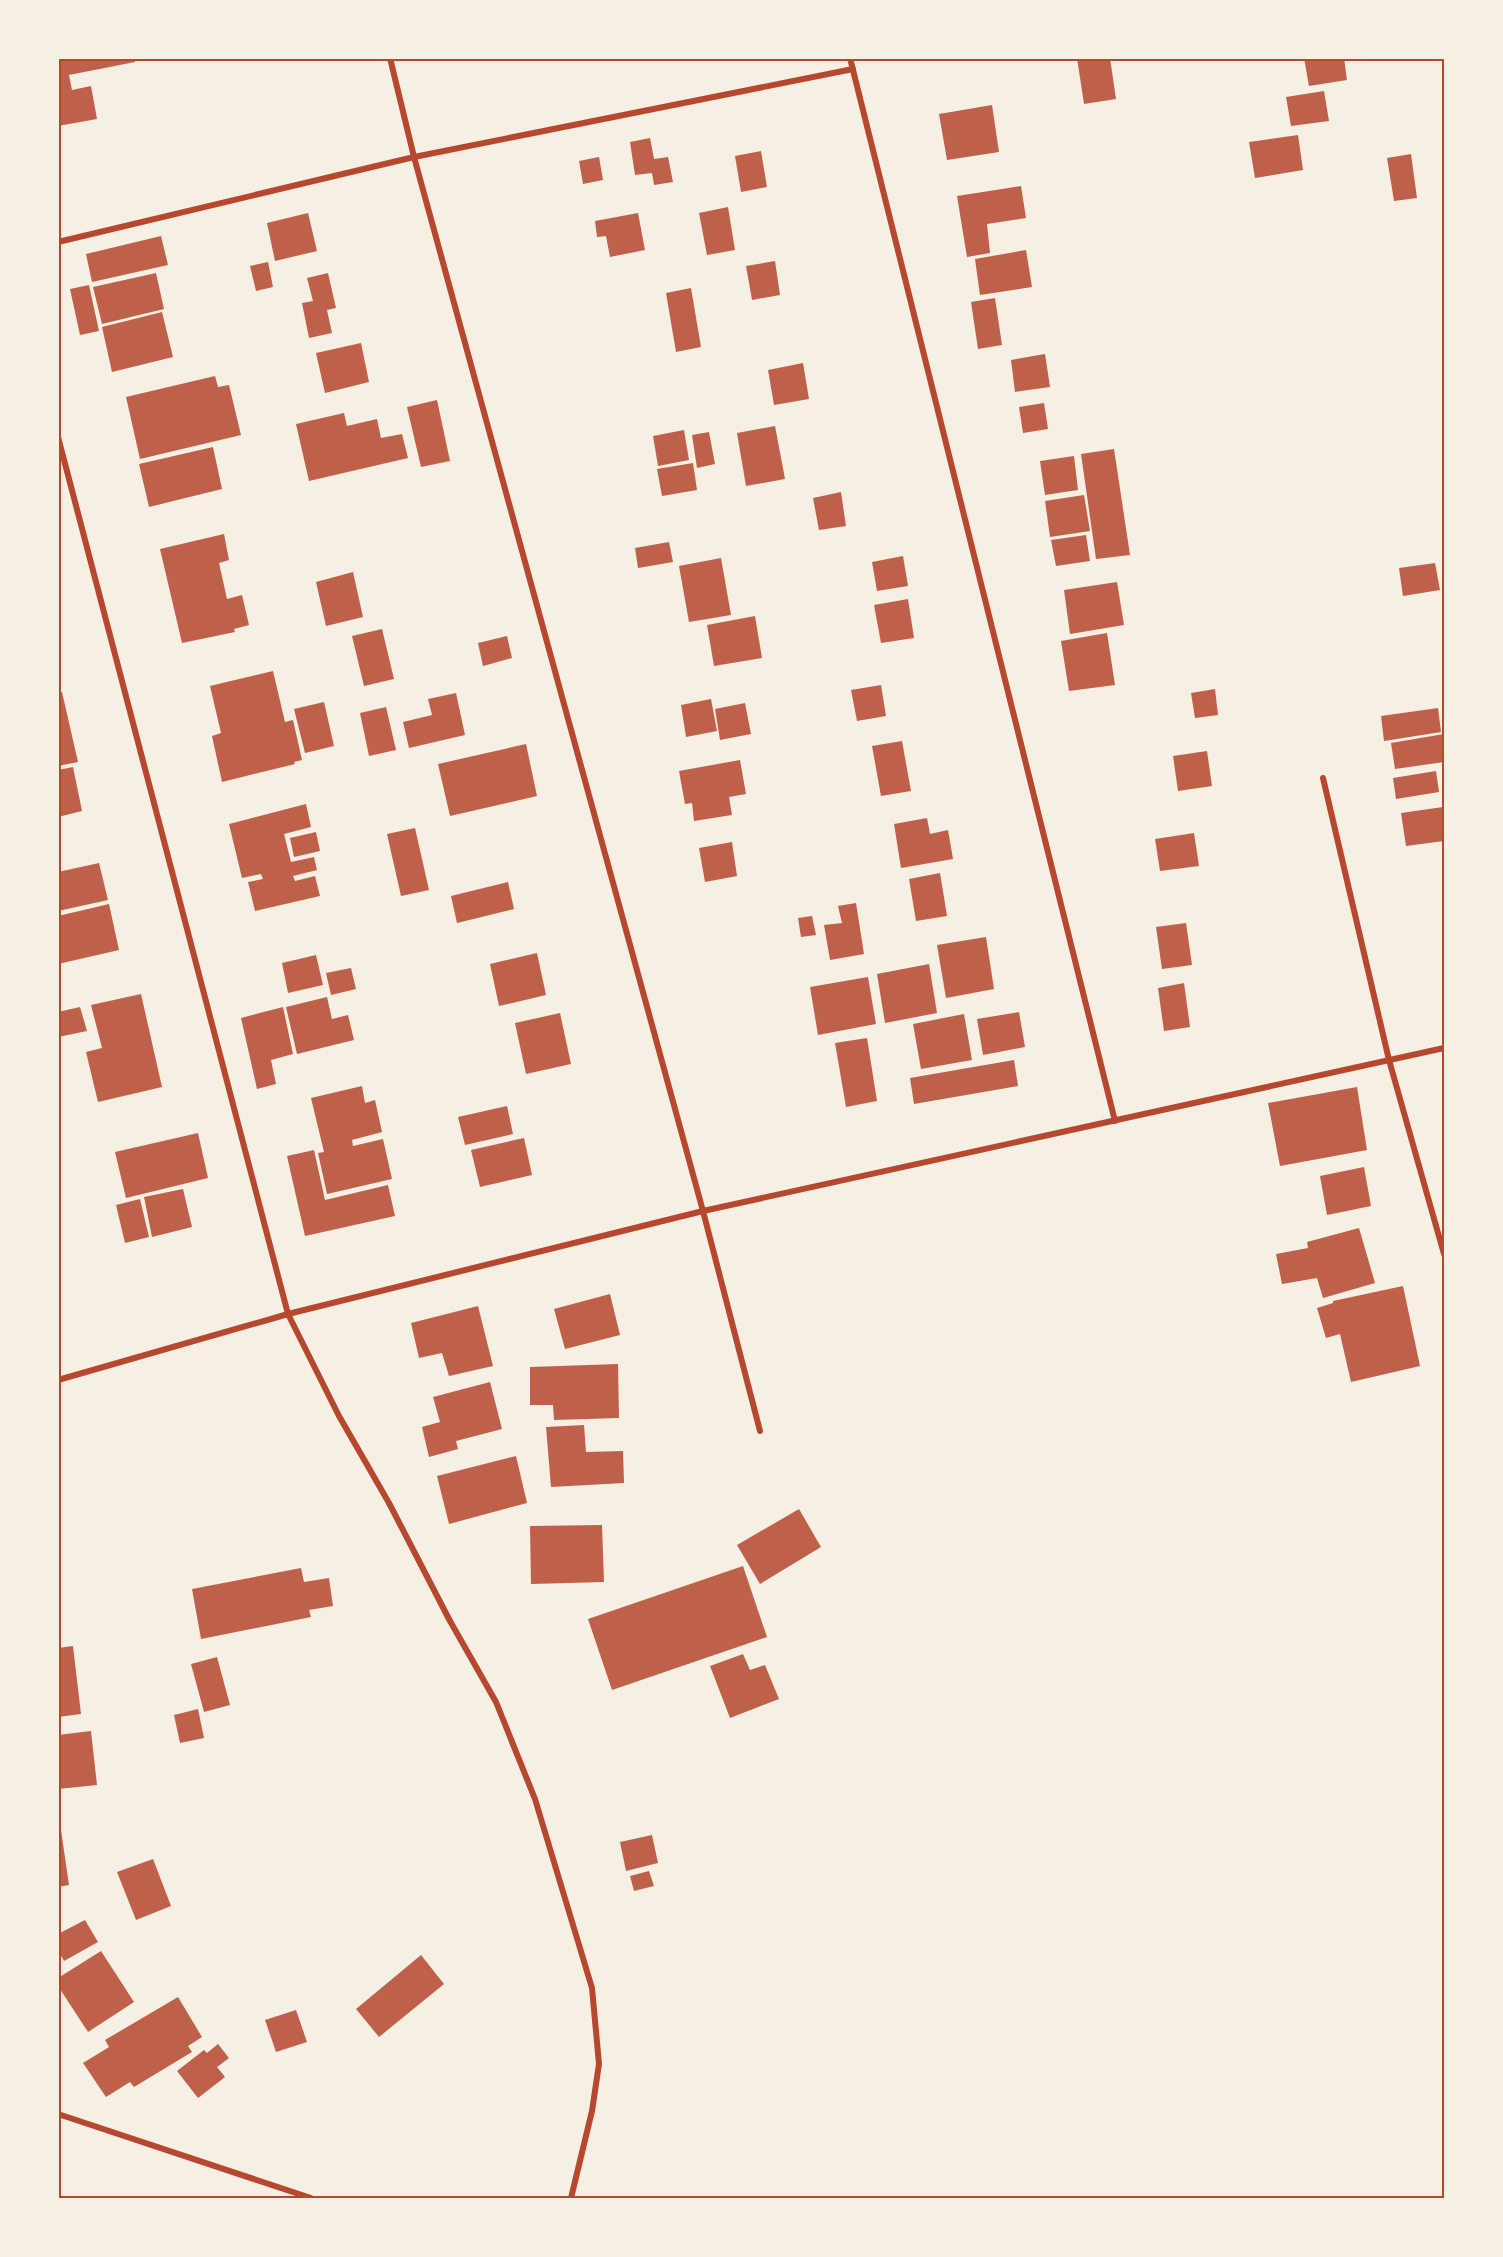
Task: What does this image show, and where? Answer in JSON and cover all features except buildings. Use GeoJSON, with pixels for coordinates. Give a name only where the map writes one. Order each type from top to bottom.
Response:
{"type":"FeatureCollection","features":[{"type":"Feature","properties":{"kind":"street"},"geometry":{"type":"LineString","coordinates":[[390,58],[414,157],[703,1210],[760,1431]]}},
{"type":"Feature","properties":{"kind":"street"},"geometry":{"type":"LineString","coordinates":[[850,58],[1115,1120]]}},
{"type":"Feature","properties":{"kind":"street"},"geometry":{"type":"LineString","coordinates":[[58,242],[414,157],[853,69]]}},
{"type":"Feature","properties":{"kind":"street"},"geometry":{"type":"LineString","coordinates":[[58,437],[288,1314],[339,1416],[389,1503],[450,1621],[496,1702],[535,1799],[592,1988],[599,2064],[592,2110],[572,2199]]}},
{"type":"Feature","properties":{"kind":"street"},"geometry":{"type":"LineString","coordinates":[[1323,778],[1389,1060],[1444,1254]]}},
{"type":"Feature","properties":{"kind":"street"},"geometry":{"type":"LineString","coordinates":[[58,1380],[288,1314],[703,1210],[1444,1047]]}},
{"type":"Feature","properties":{"kind":"street"},"geometry":{"type":"LineString","coordinates":[[58,2114],[312,2199]]}}]}
